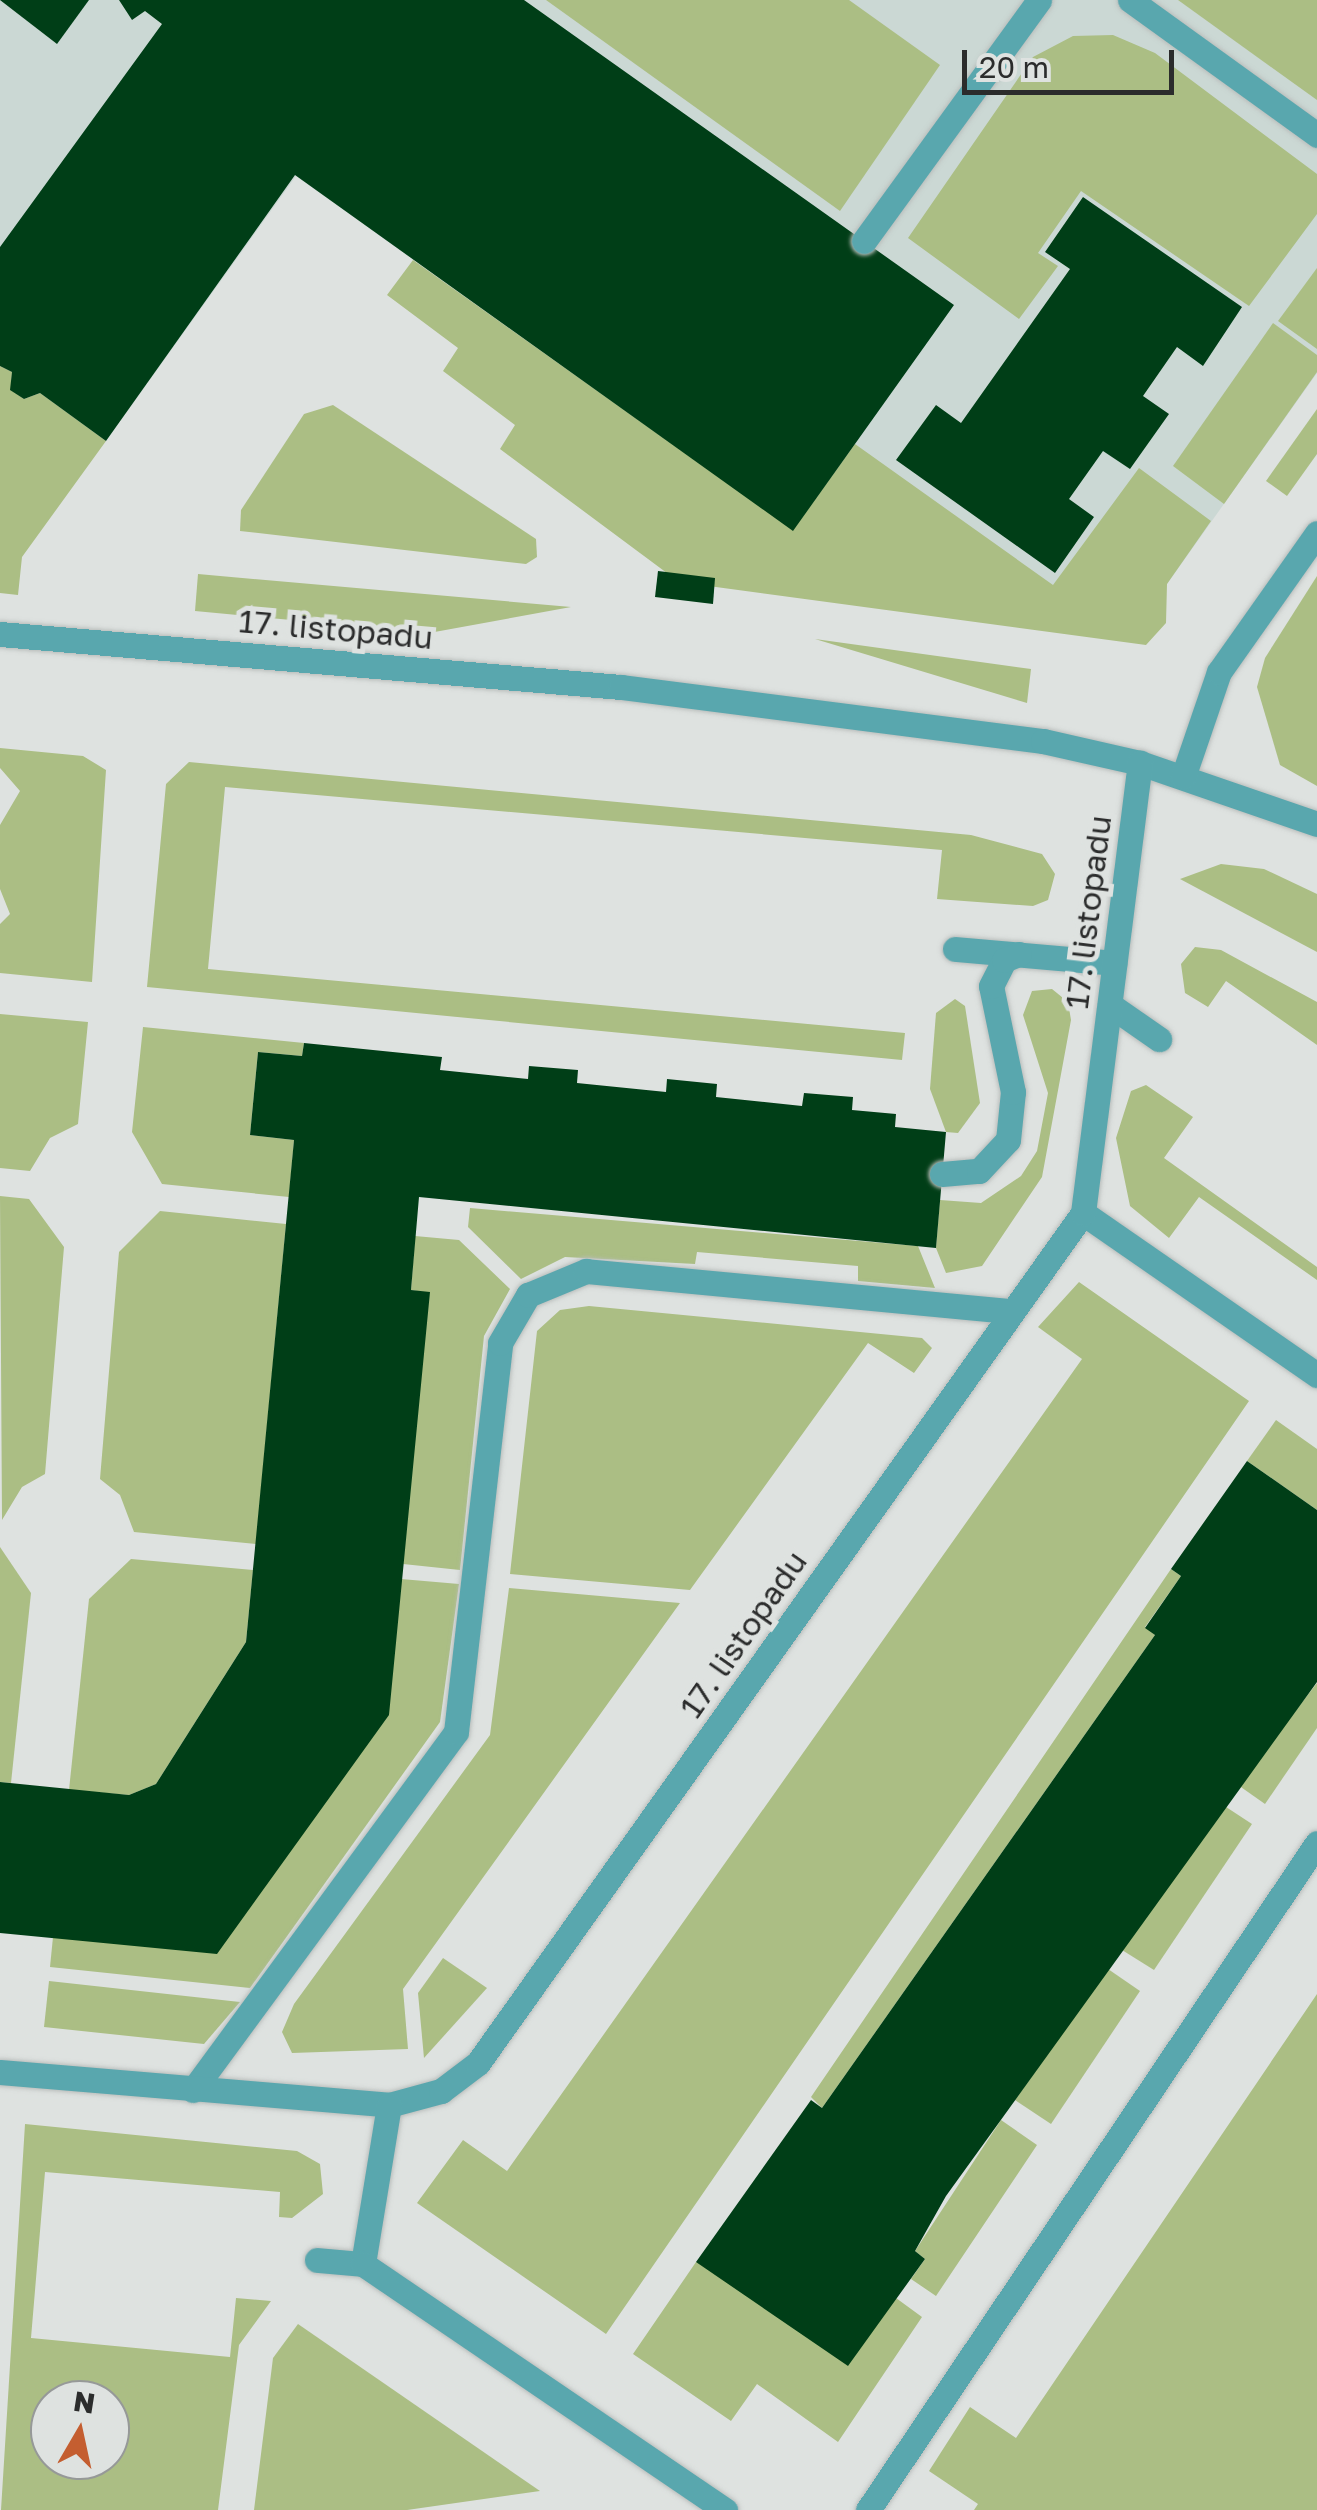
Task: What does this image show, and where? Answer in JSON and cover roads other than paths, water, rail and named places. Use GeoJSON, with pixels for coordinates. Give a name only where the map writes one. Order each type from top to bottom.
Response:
{"type":"FeatureCollection","features":[{"type":"Feature","properties":{"kind":"street"},"geometry":{"type":"LineString","coordinates":[[864,242],[1039,0]]}},
{"type":"Feature","properties":{"kind":"street"},"geometry":{"type":"LineString","coordinates":[[1130,0],[1317,135]]}},
{"type":"Feature","properties":{"kind":"street"},"geometry":{"type":"LineString","coordinates":[[1183,777],[1219,672],[1317,532]]}},
{"type":"Feature","properties":{"kind":"street","name":"17. listopadu"},"geometry":{"type":"LineString","coordinates":[[0,634],[621,686],[1140,763],[1317,824]]}},
{"type":"Feature","properties":{"kind":"street","name":"17. listopadu"},"geometry":{"type":"LineString","coordinates":[[0,2072],[389,2105],[441,2091],[478,2063],[1084,1214],[1140,763]]}},
{"type":"Feature","properties":{"kind":"street"},"geometry":{"type":"LineString","coordinates":[[955,949],[1114,963]]}},
{"type":"Feature","properties":{"kind":"street"},"geometry":{"type":"LineString","coordinates":[[942,1174],[980,1171],[1008,1140],[1013,1092],[991,986],[1004,960],[1019,954]]}},
{"type":"Feature","properties":{"kind":"street"},"geometry":{"type":"LineString","coordinates":[[1110,1004],[1159,1039]]}},
{"type":"Feature","properties":{"kind":"street"},"geometry":{"type":"LineString","coordinates":[[1084,1214],[1317,1375]]}},
{"type":"Feature","properties":{"kind":"street"},"geometry":{"type":"LineString","coordinates":[[193,2090],[456,1732],[500,1342],[528,1296],[586,1271],[1012,1311]]}},
{"type":"Feature","properties":{"kind":"street"},"geometry":{"type":"LineString","coordinates":[[868,2510],[1317,1843]]}},
{"type":"Feature","properties":{"kind":"street"},"geometry":{"type":"LineString","coordinates":[[364,2264],[389,2105]]}},
{"type":"Feature","properties":{"kind":"street"},"geometry":{"type":"LineString","coordinates":[[318,2260],[364,2264],[725,2510]]}}]}
